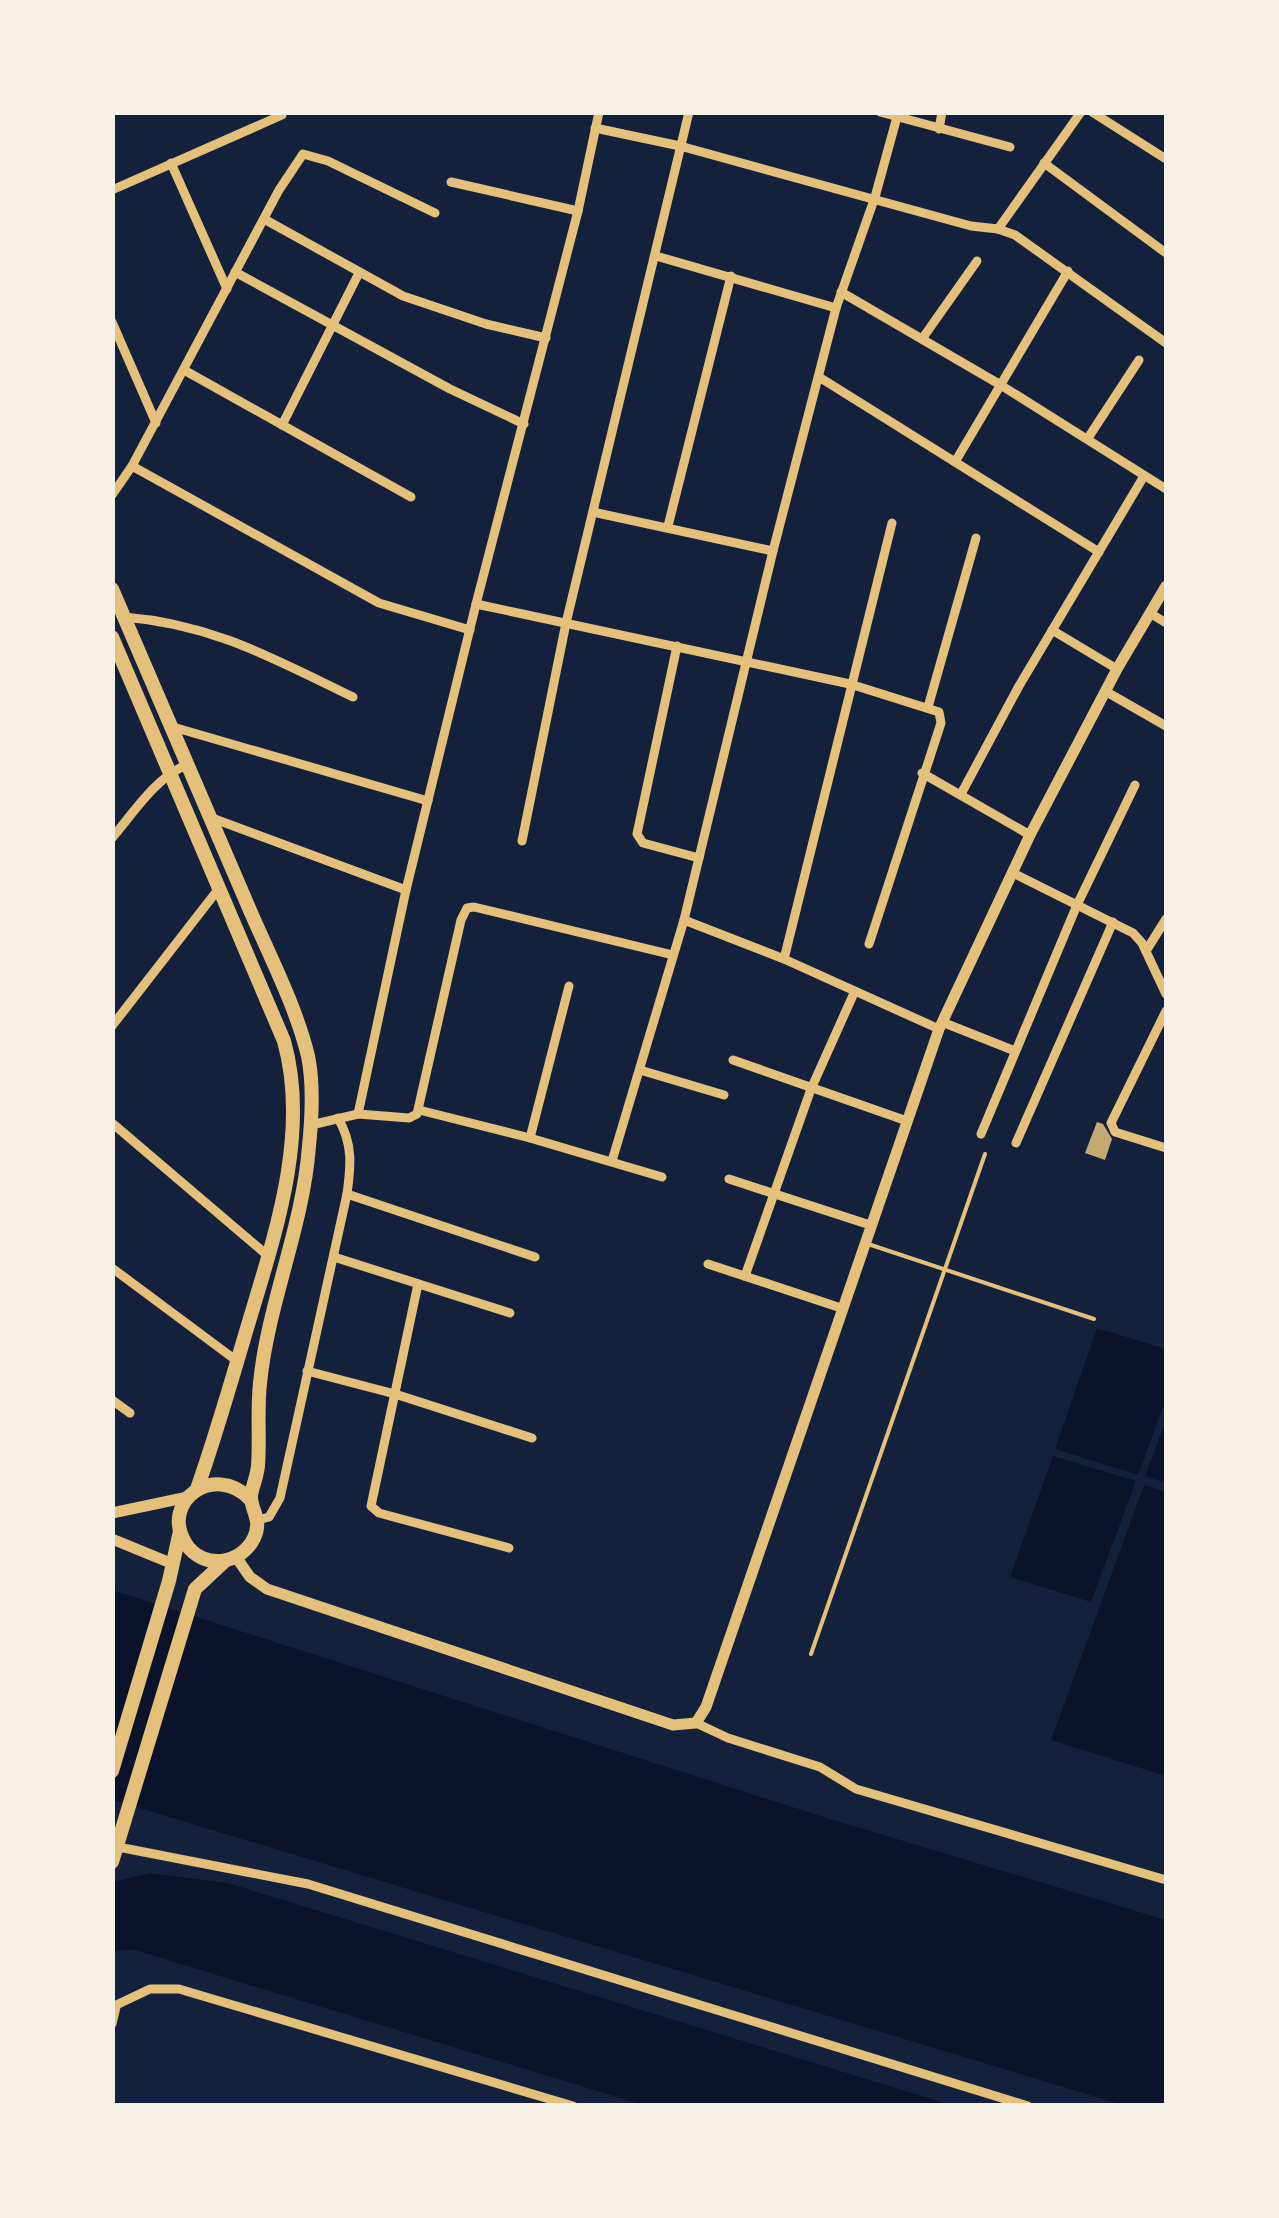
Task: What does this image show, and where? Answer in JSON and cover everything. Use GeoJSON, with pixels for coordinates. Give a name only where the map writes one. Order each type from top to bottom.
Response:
{"type":"FeatureCollection","features":[{"type":"Feature","properties":{"kind":"highway"},"geometry":{"type":"LineString","coordinates":[[112,588],[301,1035],[310,1074],[311,1126],[303,1189],[260,1379],[258,1464],[250,1499]]}},
{"type":"Feature","properties":{"kind":"highway"},"geometry":{"type":"LineString","coordinates":[[112,637],[220,886],[290,1062],[293,1089],[291,1148],[268,1255],[237,1361],[193,1493],[180,1519],[169,1581],[112,1771]]}},
{"type":"Feature","properties":{"kind":"highway"},"geometry":{"type":"LineString","coordinates":[[115,1850],[195,1589],[252,1542],[258,1520],[250,1499],[231,1485],[220,1483],[193,1493]]}},
{"type":"Feature","properties":{"kind":"highway"},"geometry":{"type":"LineString","coordinates":[[180,1531],[192,1551],[213,1561],[230,1559]]}},
{"type":"Feature","properties":{"kind":"street"},"geometry":{"type":"LineString","coordinates":[[358,1114],[406,890],[578,210],[599,112]]}},
{"type":"Feature","properties":{"kind":"street"},"geometry":{"type":"LineString","coordinates":[[522,841],[566,623],[689,112]]}},
{"type":"Feature","properties":{"kind":"street"},"geometry":{"type":"LineString","coordinates":[[880,112],[1010,148]]}},
{"type":"Feature","properties":{"kind":"street"},"geometry":{"type":"LineString","coordinates":[[939,129],[942,112]]}},
{"type":"Feature","properties":{"kind":"street"},"geometry":{"type":"LineString","coordinates":[[998,229],[1081,112]]}},
{"type":"Feature","properties":{"kind":"street"},"geometry":{"type":"LineString","coordinates":[[1092,112],[1166,159]]}},
{"type":"Feature","properties":{"kind":"street"},"geometry":{"type":"LineString","coordinates":[[112,190],[282,115]]}},
{"type":"Feature","properties":{"kind":"street"},"geometry":{"type":"LineString","coordinates":[[612,1161],[684,920],[836,308],[896,117]]}},
{"type":"Feature","properties":{"kind":"street"},"geometry":{"type":"LineString","coordinates":[[595,128],[680,146],[971,226],[998,229],[1068,271],[1166,343]]}},
{"type":"Feature","properties":{"kind":"street"},"geometry":{"type":"LineString","coordinates":[[112,495],[156,423],[234,272],[298,160],[306,154],[328,161],[435,213]]}},
{"type":"Feature","properties":{"kind":"street"},"geometry":{"type":"LineString","coordinates":[[1044,162],[1166,253]]}},
{"type":"Feature","properties":{"kind":"street"},"geometry":{"type":"LineString","coordinates":[[171,163],[227,290]]}},
{"type":"Feature","properties":{"kind":"street"},"geometry":{"type":"LineString","coordinates":[[451,182],[578,210]]}},
{"type":"Feature","properties":{"kind":"street"},"geometry":{"type":"LineString","coordinates":[[264,219],[359,273],[432,307],[546,338]]}},
{"type":"Feature","properties":{"kind":"street"},"geometry":{"type":"LineString","coordinates":[[656,256],[836,308]]}},
{"type":"Feature","properties":{"kind":"street"},"geometry":{"type":"LineString","coordinates":[[922,339],[977,261]]}},
{"type":"Feature","properties":{"kind":"street"},"geometry":{"type":"LineString","coordinates":[[955,462],[1068,271]]}},
{"type":"Feature","properties":{"kind":"street"},"geometry":{"type":"LineString","coordinates":[[234,272],[450,389],[524,424]]}},
{"type":"Feature","properties":{"kind":"street"},"geometry":{"type":"LineString","coordinates":[[282,425],[359,273]]}},
{"type":"Feature","properties":{"kind":"street"},"geometry":{"type":"LineString","coordinates":[[668,526],[730,276]]}},
{"type":"Feature","properties":{"kind":"street"},"geometry":{"type":"LineString","coordinates":[[841,292],[1088,438],[1166,489]]}},
{"type":"Feature","properties":{"kind":"street"},"geometry":{"type":"LineString","coordinates":[[112,322],[156,423]]}},
{"type":"Feature","properties":{"kind":"street"},"geometry":{"type":"LineString","coordinates":[[1088,438],[1140,360]]}},
{"type":"Feature","properties":{"kind":"street"},"geometry":{"type":"LineString","coordinates":[[184,370],[412,497]]}},
{"type":"Feature","properties":{"kind":"street"},"geometry":{"type":"LineString","coordinates":[[819,377],[1099,552]]}},
{"type":"Feature","properties":{"kind":"street"},"geometry":{"type":"LineString","coordinates":[[132,466],[379,604],[470,630]]}},
{"type":"Feature","properties":{"kind":"street"},"geometry":{"type":"LineString","coordinates":[[960,794],[1144,476]]}},
{"type":"Feature","properties":{"kind":"street"},"geometry":{"type":"LineString","coordinates":[[593,512],[773,551]]}},
{"type":"Feature","properties":{"kind":"street"},"geometry":{"type":"LineString","coordinates":[[784,958],[892,523]]}},
{"type":"Feature","properties":{"kind":"street"},"geometry":{"type":"LineString","coordinates":[[928,707],[976,538]]}},
{"type":"Feature","properties":{"kind":"street"},"geometry":{"type":"LineString","coordinates":[[696,1723],[706,1707],[940,1026],[1030,835],[1116,668],[1166,586]]}},
{"type":"Feature","properties":{"kind":"street"},"geometry":{"type":"LineString","coordinates":[[476,604],[850,684],[939,712],[941,718],[869,944]]}},
{"type":"Feature","properties":{"kind":"street"},"geometry":{"type":"LineString","coordinates":[[1150,614],[1166,623]]}},
{"type":"Feature","properties":{"kind":"street"},"geometry":{"type":"LineString","coordinates":[[124,617],[165,620],[206,631],[353,697]]}},
{"type":"Feature","properties":{"kind":"street"},"geometry":{"type":"LineString","coordinates":[[1052,630],[1116,668]]}},
{"type":"Feature","properties":{"kind":"street"},"geometry":{"type":"LineString","coordinates":[[677,646],[636,834],[643,843],[699,858]]}},
{"type":"Feature","properties":{"kind":"street"},"geometry":{"type":"LineString","coordinates":[[1105,691],[1166,726]]}},
{"type":"Feature","properties":{"kind":"street"},"geometry":{"type":"LineString","coordinates":[[172,726],[428,800]]}},
{"type":"Feature","properties":{"kind":"street"},"geometry":{"type":"LineString","coordinates":[[112,838],[171,772],[188,764]]}},
{"type":"Feature","properties":{"kind":"street"},"geometry":{"type":"LineString","coordinates":[[922,773],[1030,835]]}},
{"type":"Feature","properties":{"kind":"street"},"geometry":{"type":"LineString","coordinates":[[980,1134],[1077,904],[1135,785]]}},
{"type":"Feature","properties":{"kind":"street"},"geometry":{"type":"LineString","coordinates":[[210,818],[406,890]]}},
{"type":"Feature","properties":{"kind":"street"},"geometry":{"type":"LineString","coordinates":[[1013,872],[1134,933],[1166,994]]}},
{"type":"Feature","properties":{"kind":"street"},"geometry":{"type":"LineString","coordinates":[[112,1026],[220,886]]}},
{"type":"Feature","properties":{"kind":"street"},"geometry":{"type":"LineString","coordinates":[[311,1126],[358,1114],[410,1118],[419,1110],[461,920],[467,908],[673,956]]}},
{"type":"Feature","properties":{"kind":"street"},"geometry":{"type":"LineString","coordinates":[[1146,951],[1166,919]]}},
{"type":"Feature","properties":{"kind":"street"},"geometry":{"type":"LineString","coordinates":[[684,920],[784,958],[854,993],[1015,1051]]}},
{"type":"Feature","properties":{"kind":"street"},"geometry":{"type":"LineString","coordinates":[[1016,1143],[1113,922]]}},
{"type":"Feature","properties":{"kind":"street"},"geometry":{"type":"LineString","coordinates":[[530,1138],[569,986]]}},
{"type":"Feature","properties":{"kind":"street"},"geometry":{"type":"LineString","coordinates":[[745,1276],[811,1089],[854,993]]}},
{"type":"Feature","properties":{"kind":"street"},"geometry":{"type":"LineString","coordinates":[[1166,1011],[1111,1123],[1115,1132],[1166,1148]]}},
{"type":"Feature","properties":{"kind":"street"},"geometry":{"type":"LineString","coordinates":[[733,1060],[907,1121]]}},
{"type":"Feature","properties":{"kind":"street"},"geometry":{"type":"LineString","coordinates":[[640,1070],[724,1095]]}},
{"type":"Feature","properties":{"kind":"street"},"geometry":{"type":"LineString","coordinates":[[419,1110],[662,1177]]}},
{"type":"Feature","properties":{"kind":"street"},"geometry":{"type":"LineString","coordinates":[[258,1520],[269,1517],[280,1498],[347,1194],[352,1160],[338,1118]]}},
{"type":"Feature","properties":{"kind":"street"},"geometry":{"type":"LineString","coordinates":[[112,1123],[268,1255]]}},
{"type":"Feature","properties":{"kind":"street"},"geometry":{"type":"LineString","coordinates":[[730,1179],[870,1225]]}},
{"type":"Feature","properties":{"kind":"street"},"geometry":{"type":"LineString","coordinates":[[347,1194],[535,1258]]}},
{"type":"Feature","properties":{"kind":"street"},"geometry":{"type":"LineString","coordinates":[[334,1257],[510,1314]]}},
{"type":"Feature","properties":{"kind":"street"},"geometry":{"type":"LineString","coordinates":[[708,1264],[841,1308]]}},
{"type":"Feature","properties":{"kind":"street"},"geometry":{"type":"LineString","coordinates":[[112,1268],[237,1361]]}},
{"type":"Feature","properties":{"kind":"street"},"geometry":{"type":"LineString","coordinates":[[418,1284],[370,1501],[373,1510],[509,1548]]}},
{"type":"Feature","properties":{"kind":"street"},"geometry":{"type":"LineString","coordinates":[[307,1371],[395,1394],[532,1438]]}},
{"type":"Feature","properties":{"kind":"street"},"geometry":{"type":"LineString","coordinates":[[112,1400],[130,1413]]}},
{"type":"Feature","properties":{"kind":"street"},"geometry":{"type":"LineString","coordinates":[[112,1513],[193,1493]]}},
{"type":"Feature","properties":{"kind":"street"},"geometry":{"type":"LineString","coordinates":[[112,1539],[173,1564]]}},
{"type":"Feature","properties":{"kind":"street"},"geometry":{"type":"LineString","coordinates":[[230,1559],[267,1589],[674,1724],[696,1723],[728,1738],[820,1766],[871,1794],[1166,1880]]}},
{"type":"Feature","properties":{"kind":"street"},"geometry":{"type":"LineString","coordinates":[[115,1850],[308,1884],[1028,2106]]}},
{"type":"Feature","properties":{"kind":"street"},"geometry":{"type":"LineString","coordinates":[[112,2024],[114,2007],[150,1989],[179,1989],[573,2106]]}},
{"type":"Feature","properties":{"kind":"lane"},"geometry":{"type":"LineString","coordinates":[[811,1654],[985,1154]]}},
{"type":"Feature","properties":{"kind":"lane"},"geometry":{"type":"LineString","coordinates":[[864,1243],[1094,1319]]}},
{"type":"Feature","properties":{"kind":"water"},"geometry":{"type":"Polygon","coordinates":[[[1097,1328],[1166,1349],[1166,1399],[1138,1475],[1055,1449],[1097,1328]]]}},
{"type":"Feature","properties":{"kind":"water"},"geometry":{"type":"Polygon","coordinates":[[[1166,1420],[1166,1483],[1145,1476],[1166,1420]]]}},
{"type":"Feature","properties":{"kind":"water"},"geometry":{"type":"Polygon","coordinates":[[[1053,1456],[1136,1481],[1091,1602],[1010,1577],[1053,1456]]]}},
{"type":"Feature","properties":{"kind":"water"},"geometry":{"type":"Polygon","coordinates":[[[1144,1485],[1166,1492],[1166,1776],[1051,1740],[1144,1485]]]}},
{"type":"Feature","properties":{"kind":"water"},"geometry":{"type":"Polygon","coordinates":[[[112,1590],[827,1818],[1166,1920],[1166,2105],[1123,2105],[113,1800],[112,1590]]]}},
{"type":"Feature","properties":{"kind":"water"},"geometry":{"type":"Polygon","coordinates":[[[150,1873],[228,1883],[951,2105],[643,2105],[135,1950],[113,1951],[113,1882],[150,1873]]]}},
{"type":"Feature","properties":{"kind":"building"},"geometry":{"type":"Polygon","coordinates":[[[1097,1122],[1103,1124],[1112,1139],[1105,1160],[1085,1153],[1097,1122]]]}}]}
